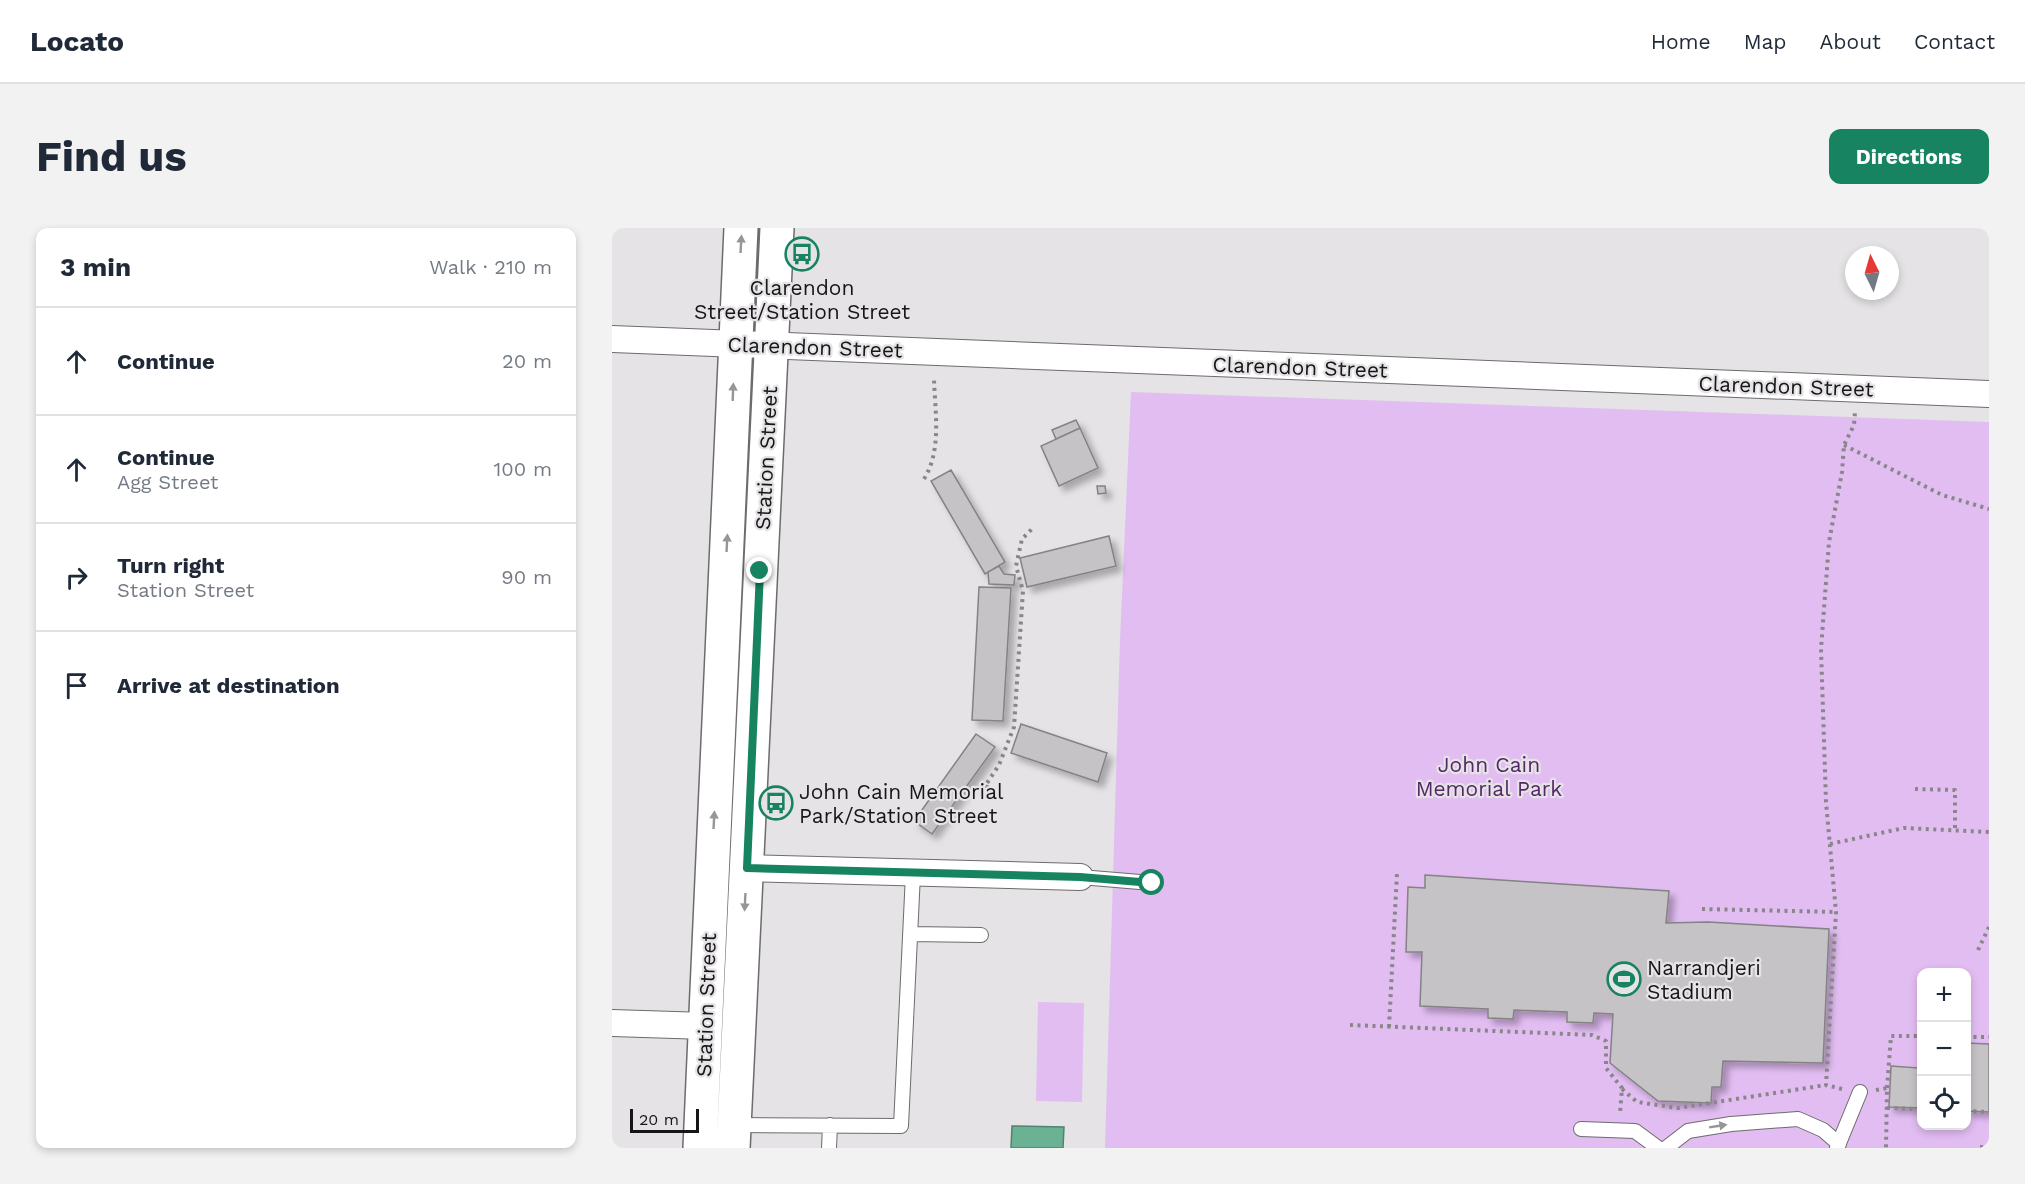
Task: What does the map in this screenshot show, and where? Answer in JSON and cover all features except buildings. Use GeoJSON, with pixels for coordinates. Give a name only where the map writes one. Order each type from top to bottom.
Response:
{"type":"FeatureCollection","features":[{"type":"Feature","properties":{"kind":"main road","name":"Station Street"},"geometry":{"type":"LineString","coordinates":[[700,1148],[741,228]]}},
{"type":"Feature","properties":{"kind":"main road","name":"Station Street"},"geometry":{"type":"LineString","coordinates":[[734,1136],[777,228]]}},
{"type":"Feature","properties":{"kind":"main road"},"geometry":{"type":"LineString","coordinates":[[712,863],[747,868]]}},
{"type":"Feature","properties":{"kind":"street","name":"Clarendon Street"},"geometry":{"type":"LineString","coordinates":[[612,339],[1989,394]]}},
{"type":"Feature","properties":{"kind":"street"},"geometry":{"type":"LineString","coordinates":[[747,868],[1080,877]]}},
{"type":"Feature","properties":{"kind":"street"},"geometry":{"type":"LineString","coordinates":[[612,1023],[706,1026]]}},
{"type":"Feature","properties":{"kind":"lane"},"geometry":{"type":"LineString","coordinates":[[734,1136],[830,1125],[901,1126],[913,874]]}},
{"type":"Feature","properties":{"kind":"lane"},"geometry":{"type":"LineString","coordinates":[[1080,877],[1152,883]]}},
{"type":"Feature","properties":{"kind":"lane"},"geometry":{"type":"LineString","coordinates":[[910,934],[981,935]]}},
{"type":"Feature","properties":{"kind":"lane"},"geometry":{"type":"LineString","coordinates":[[1666,1148],[1688,1131],[1731,1124],[1798,1119],[1823,1130],[1838,1146],[1860,1092]]}},
{"type":"Feature","properties":{"kind":"lane"},"geometry":{"type":"LineString","coordinates":[[828,1148],[830,1125]]}},
{"type":"Feature","properties":{"kind":"lane"},"geometry":{"type":"LineString","coordinates":[[1581,1129],[1635,1131],[1658,1148]]}},
{"type":"Feature","properties":{"kind":"path"},"geometry":{"type":"LineString","coordinates":[[924,479],[932,467],[936,444],[934,379]]}},
{"type":"Feature","properties":{"kind":"path"},"geometry":{"type":"LineString","coordinates":[[1826,1085],[1836,912],[1826,802],[1821,650],[1829,542],[1842,472],[1844,445],[1854,425],[1856,389]]}},
{"type":"Feature","properties":{"kind":"path"},"geometry":{"type":"LineString","coordinates":[[1844,445],[1942,495],[1989,509]]}},
{"type":"Feature","properties":{"kind":"path"},"geometry":{"type":"LineString","coordinates":[[995,791],[985,786],[999,765],[1014,727],[1023,591],[1016,566],[1022,539],[1032,529]]}},
{"type":"Feature","properties":{"kind":"path"},"geometry":{"type":"LineString","coordinates":[[1915,789],[1955,790],[1955,830]]}},
{"type":"Feature","properties":{"kind":"path"},"geometry":{"type":"LineString","coordinates":[[1830,844],[1904,828],[1989,832]]}},
{"type":"Feature","properties":{"kind":"path"},"geometry":{"type":"LineString","coordinates":[[1389,1026],[1397,873]]}},
{"type":"Feature","properties":{"kind":"path"},"geometry":{"type":"LineString","coordinates":[[1702,909],[1836,912]]}},
{"type":"Feature","properties":{"kind":"path"},"geometry":{"type":"LineString","coordinates":[[1978,950],[1989,927]]}},
{"type":"Feature","properties":{"kind":"path"},"geometry":{"type":"LineString","coordinates":[[1350,1025],[1592,1035],[1606,1041],[1606,1068],[1637,1102],[1678,1108],[1826,1085],[1860,1092],[1887,1088]]}},
{"type":"Feature","properties":{"kind":"path"},"geometry":{"type":"LineString","coordinates":[[1886,1148],[1887,1088],[1892,1036],[1917,1036]]}},
{"type":"Feature","properties":{"kind":"path"},"geometry":{"type":"LineString","coordinates":[[1971,1037],[1989,1037]]}},
{"type":"Feature","properties":{"kind":"path"},"geometry":{"type":"LineString","coordinates":[[1619,1131],[1622,1088]]}},
{"type":"Feature","properties":{"kind":"path"},"geometry":{"type":"LineString","coordinates":[[1887,1108],[1917,1109]]}},
{"type":"Feature","properties":{"kind":"path"},"geometry":{"type":"LineString","coordinates":[[1971,1111],[1989,1112]]}},
{"type":"Feature","properties":{"kind":"path"},"geometry":{"type":"LineString","coordinates":[[1980,1147],[1989,1148]]}},
{"type":"Feature","properties":{"kind":"green space","name":"John Cain Memorial Park"},"geometry":{"type":"Polygon","coordinates":[[[1131,392],[1989,422],[1989,1148],[1105,1148],[1120,640],[1131,392]]]}},
{"type":"Feature","properties":{"kind":"green space"},"geometry":{"type":"Polygon","coordinates":[[[1038,1002],[1084,1003],[1082,1102],[1036,1101],[1038,1002]]]}},
{"type":"Feature","properties":{"kind":"shaded area"},"geometry":{"type":"Polygon","coordinates":[[[1012,1126],[1064,1127],[1063,1148],[1011,1148],[1012,1126]]]}},
{"type":"Feature","properties":{"kind":"place","name":"Clarendon Street/Station Street"},"geometry":{"type":"Point","coordinates":[802,254]}},
{"type":"Feature","properties":{"kind":"place","name":"John Cain Memorial Park/Station Street"},"geometry":{"type":"Point","coordinates":[776,803]}},
{"type":"Feature","properties":{"kind":"place","name":"Narrandjeri Stadium"},"geometry":{"type":"Point","coordinates":[1624,979]}},
{"type":"Feature","properties":{"kind":"route"},"geometry":{"type":"LineString","coordinates":[[760,571],[747,868],[1080,877],[1152,883]]}}]}
